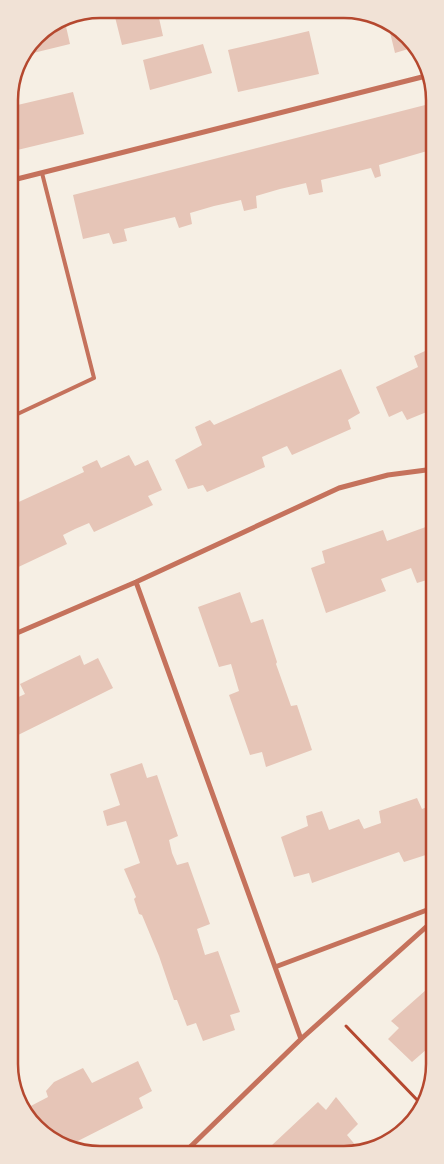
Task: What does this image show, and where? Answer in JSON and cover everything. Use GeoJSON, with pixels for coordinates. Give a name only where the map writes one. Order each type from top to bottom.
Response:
{"type":"FeatureCollection","features":[{"type":"Feature","properties":{"kind":"street"},"geometry":{"type":"LineString","coordinates":[[18,179],[423,77]]}},
{"type":"Feature","properties":{"kind":"street"},"geometry":{"type":"LineString","coordinates":[[18,633],[136,582],[338,488],[388,475],[426,470]]}},
{"type":"Feature","properties":{"kind":"street"},"geometry":{"type":"LineString","coordinates":[[136,582],[301,1039]]}},
{"type":"Feature","properties":{"kind":"street"},"geometry":{"type":"LineString","coordinates":[[275,967],[426,910]]}},
{"type":"Feature","properties":{"kind":"street"},"geometry":{"type":"LineString","coordinates":[[192,1146],[301,1039],[426,927]]}},
{"type":"Feature","properties":{"kind":"lane"},"geometry":{"type":"LineString","coordinates":[[18,414],[94,378],[42,173]]}},
{"type":"Feature","properties":{"kind":"path"},"geometry":{"type":"LineString","coordinates":[[331,1011],[418,1101]]}},
{"type":"Feature","properties":{"kind":"building"},"geometry":{"type":"Polygon","coordinates":[[[115,18],[159,18],[163,36],[122,45],[115,18]]]}},
{"type":"Feature","properties":{"kind":"building"},"geometry":{"type":"Polygon","coordinates":[[[66,25],[70,44],[31,53],[41,41],[66,25]]]}},
{"type":"Feature","properties":{"kind":"building"},"geometry":{"type":"Polygon","coordinates":[[[309,31],[319,74],[238,92],[228,50],[309,31]]]}},
{"type":"Feature","properties":{"kind":"building"},"geometry":{"type":"Polygon","coordinates":[[[390,31],[409,49],[395,53],[390,31]]]}},
{"type":"Feature","properties":{"kind":"building"},"geometry":{"type":"Polygon","coordinates":[[[203,44],[212,73],[150,90],[143,60],[203,44]]]}},
{"type":"Feature","properties":{"kind":"building"},"geometry":{"type":"Polygon","coordinates":[[[73,92],[84,134],[18,150],[18,105],[73,92]]]}},
{"type":"Feature","properties":{"kind":"building"},"geometry":{"type":"Polygon","coordinates":[[[426,105],[426,151],[379,165],[381,176],[375,178],[371,168],[321,180],[323,192],[309,195],[306,183],[280,189],[256,196],[257,208],[244,211],[241,200],[214,206],[190,213],[192,224],[179,228],[175,217],[124,229],[127,241],[113,244],[109,233],[83,239],[73,195],[426,105]]]}},
{"type":"Feature","properties":{"kind":"building"},"geometry":{"type":"Polygon","coordinates":[[[426,351],[426,412],[407,420],[402,411],[389,417],[376,387],[418,367],[414,356],[426,351]]]}},
{"type":"Feature","properties":{"kind":"building"},"geometry":{"type":"Polygon","coordinates":[[[341,369],[360,413],[348,420],[351,429],[292,455],[287,446],[262,457],[265,467],[207,492],[203,485],[188,489],[175,460],[202,445],[195,427],[210,420],[214,425],[341,369]]]}},
{"type":"Feature","properties":{"kind":"building"},"geometry":{"type":"Polygon","coordinates":[[[129,455],[135,466],[148,460],[162,490],[148,496],[153,505],[94,532],[89,523],[75,529],[63,535],[67,544],[18,567],[18,502],[84,472],[82,467],[97,460],[101,468],[129,455]]]}},
{"type":"Feature","properties":{"kind":"building"},"geometry":{"type":"Polygon","coordinates":[[[426,527],[426,580],[417,583],[411,568],[381,579],[386,591],[326,613],[311,568],[325,563],[322,551],[383,530],[387,541],[426,527]]]}},
{"type":"Feature","properties":{"kind":"building"},"geometry":{"type":"Polygon","coordinates":[[[240,592],[251,623],[263,619],[291,706],[297,705],[312,750],[266,767],[262,752],[250,755],[229,695],[239,691],[231,664],[219,667],[198,607],[240,592]]]}},
{"type":"Feature","properties":{"kind":"building"},"geometry":{"type":"Polygon","coordinates":[[[80,655],[84,665],[98,658],[113,688],[18,735],[18,697],[25,694],[20,684],[80,655]]]}},
{"type":"Feature","properties":{"kind":"building"},"geometry":{"type":"Polygon","coordinates":[[[142,763],[147,778],[157,775],[178,836],[169,840],[172,853],[177,865],[188,862],[210,924],[197,929],[205,955],[218,951],[240,1012],[230,1015],[235,1030],[203,1041],[196,1023],[187,1026],[177,1000],[174,1000],[142,915],[139,914],[134,899],[136,897],[124,869],[140,863],[126,821],[107,826],[103,811],[120,805],[110,774],[142,763]]]}},
{"type":"Feature","properties":{"kind":"building"},"geometry":{"type":"Polygon","coordinates":[[[417,798],[422,809],[426,807],[426,855],[404,862],[399,852],[312,883],[309,873],[294,877],[281,837],[308,826],[306,816],[322,811],[329,830],[359,819],[364,829],[381,823],[379,811],[417,798]]]}},
{"type":"Feature","properties":{"kind":"building"},"geometry":{"type":"Polygon","coordinates":[[[426,990],[426,1050],[412,1062],[388,1039],[399,1028],[391,1021],[426,990]]]}},
{"type":"Feature","properties":{"kind":"building"},"geometry":{"type":"Polygon","coordinates":[[[138,1061],[152,1091],[139,1098],[143,1108],[75,1143],[54,1133],[45,1126],[29,1107],[48,1097],[46,1091],[54,1082],[83,1068],[92,1083],[138,1061]]]}},
{"type":"Feature","properties":{"kind":"building"},"geometry":{"type":"Polygon","coordinates":[[[336,1097],[358,1124],[347,1135],[356,1146],[271,1146],[318,1102],[326,1110],[336,1097]]]}}]}
